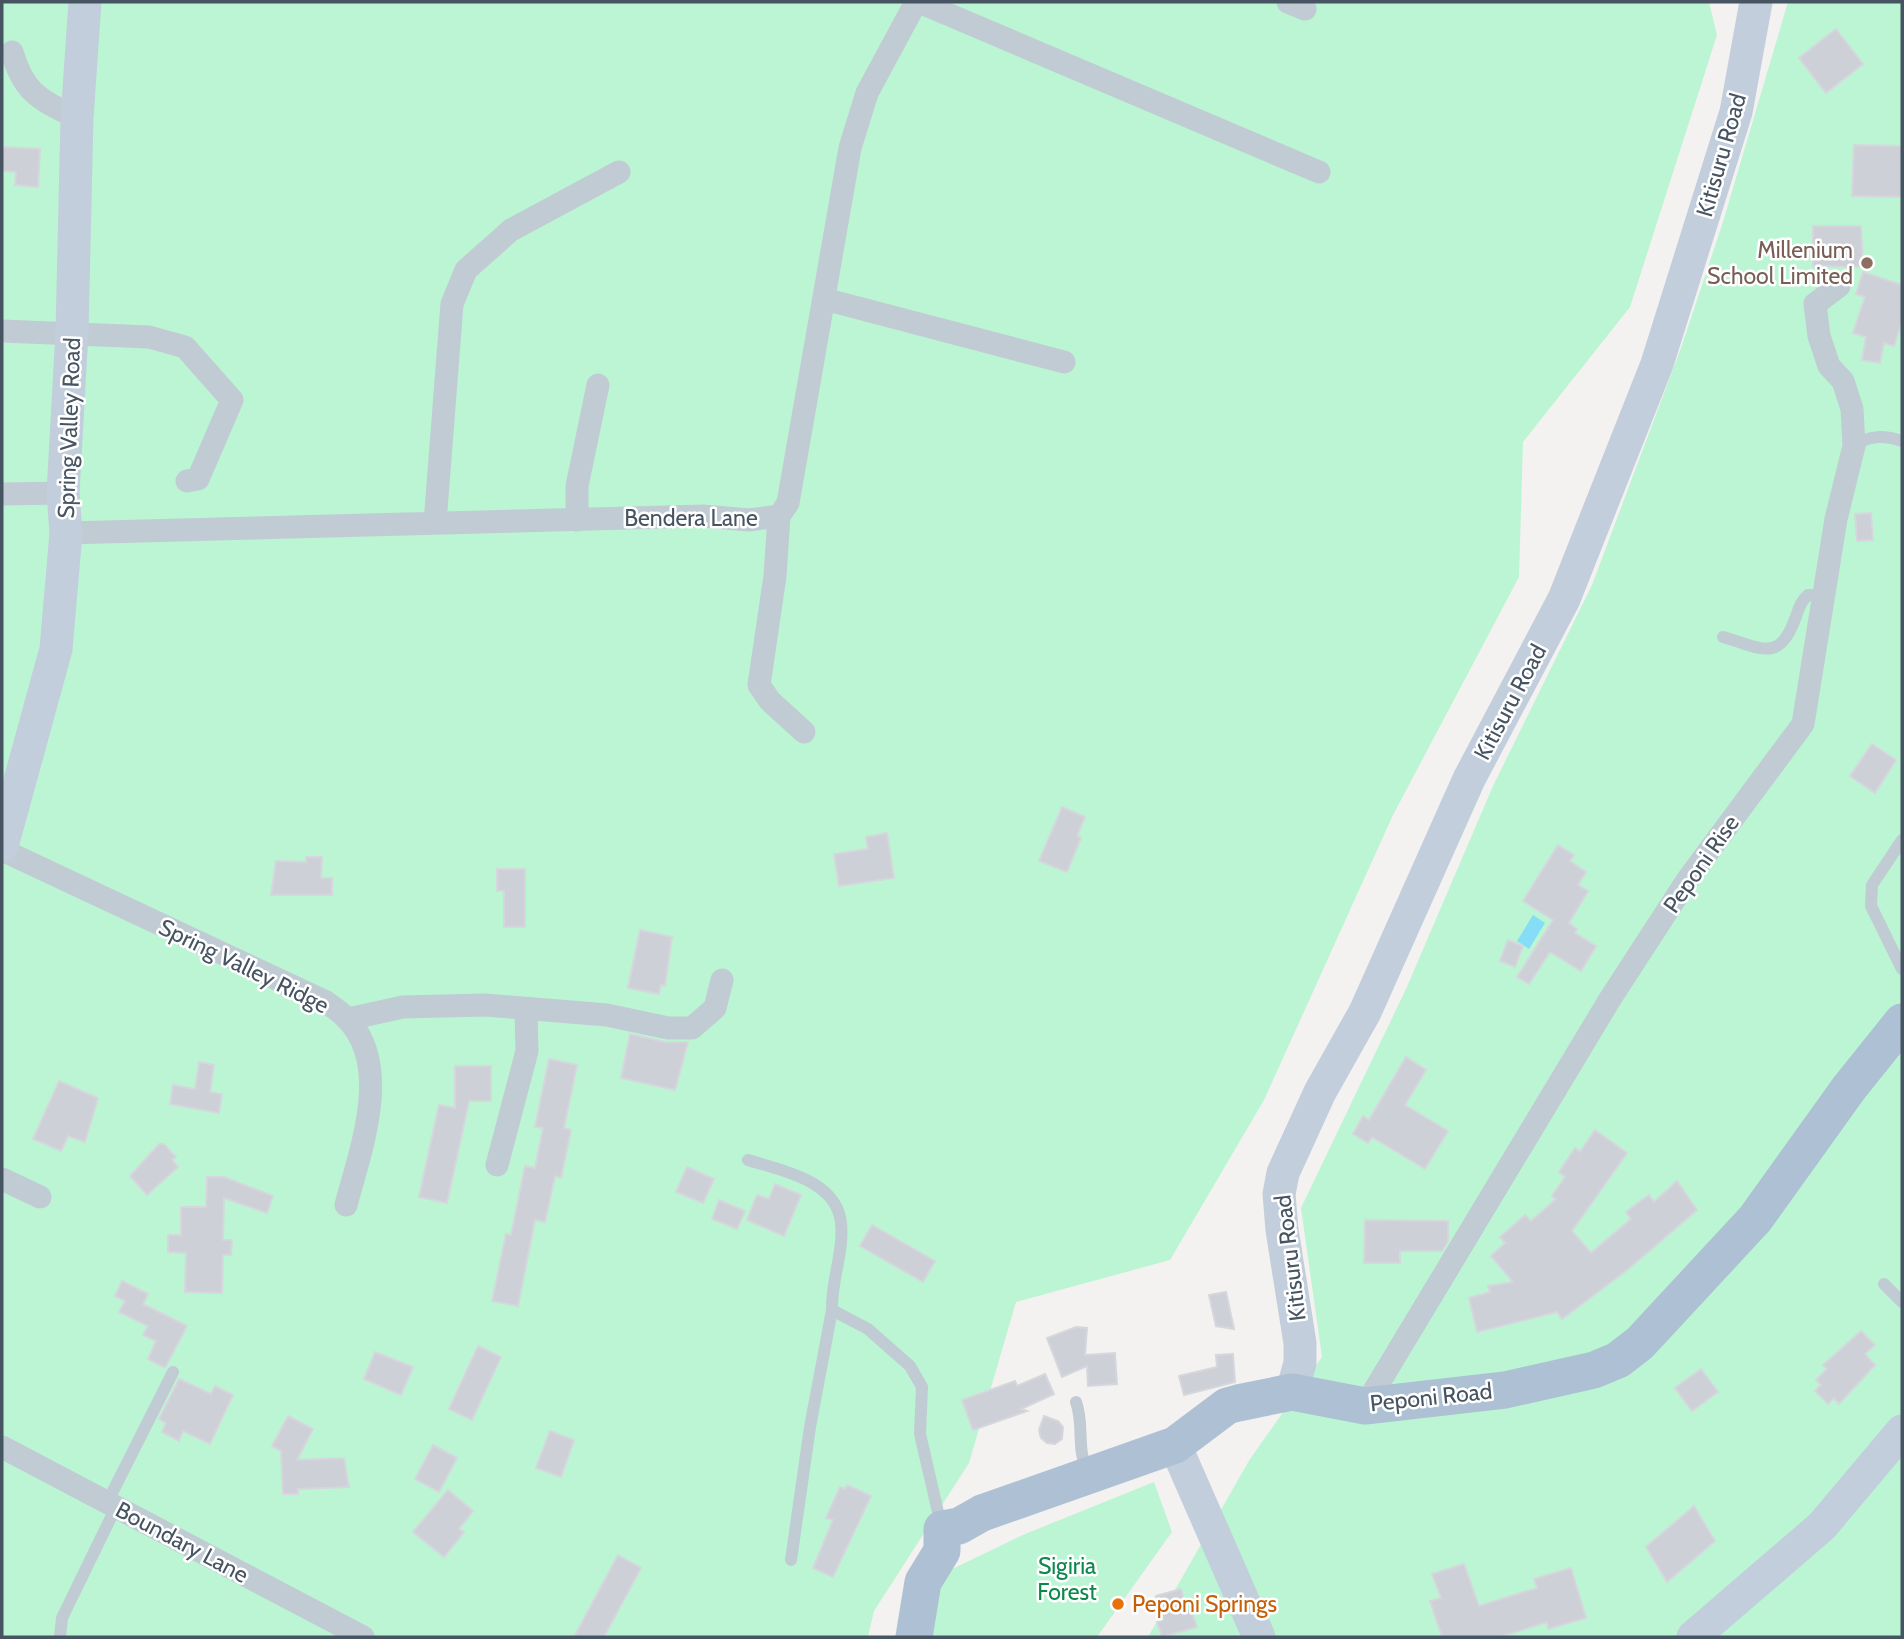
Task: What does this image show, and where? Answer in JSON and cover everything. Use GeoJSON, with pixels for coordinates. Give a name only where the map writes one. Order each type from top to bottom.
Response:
{"type":"FeatureCollection","features":[{"type":"Feature","properties":{"kind":"main road","name":"Peponi Road"},"geometry":{"type":"LineString","coordinates":[[942,1529],[959,1526],[982,1513],[1175,1445],[1227,1406],[1292,1392],[1365,1406],[1505,1390],[1594,1370],[1618,1360],[1640,1343],[1755,1219],[1849,1088],[1902,1022]]}},
{"type":"Feature","properties":{"kind":"main road"},"geometry":{"type":"LineString","coordinates":[[914,1637],[923,1582],[942,1551],[942,1529]]}},
{"type":"Feature","properties":{"kind":"street","name":"Spring Valley Road"},"geometry":{"type":"LineString","coordinates":[[2,848],[55,661],[66,533],[63,494],[72,332],[77,118],[85,2]]}},
{"type":"Feature","properties":{"kind":"street"},"geometry":{"type":"LineString","coordinates":[[917,2],[1319,172]]}},
{"type":"Feature","properties":{"kind":"street","name":"Bendera Lane"},"geometry":{"type":"LineString","coordinates":[[66,533],[704,516],[749,520],[779,516],[788,503],[850,148],[867,93],[917,2]]}},
{"type":"Feature","properties":{"kind":"street","name":"Kitisuru Road"},"geometry":{"type":"LineString","coordinates":[[1292,1392],[1300,1363],[1300,1343],[1282,1230],[1279,1194],[1283,1173],[1320,1092],[1371,999],[1469,779],[1564,599],[1657,364],[1736,112],[1756,2]]}},
{"type":"Feature","properties":{"kind":"street"},"geometry":{"type":"LineString","coordinates":[[12,52],[19,77],[37,98],[77,118]]}},
{"type":"Feature","properties":{"kind":"street"},"geometry":{"type":"LineString","coordinates":[[435,523],[452,304],[466,270],[511,230],[620,172]]}},
{"type":"Feature","properties":{"kind":"street","name":"Peponi Rise"},"geometry":{"type":"LineString","coordinates":[[1365,1406],[1610,999],[1688,879],[1803,724],[1836,519],[1854,446],[1852,409],[1843,381],[1829,366],[1819,336],[1815,304],[1839,286]]}},
{"type":"Feature","properties":{"kind":"street"},"geometry":{"type":"LineString","coordinates":[[824,299],[1064,362]]}},
{"type":"Feature","properties":{"kind":"street"},"geometry":{"type":"LineString","coordinates":[[2,331],[149,337],[186,347],[225,388],[232,400],[198,479],[187,481]]}},
{"type":"Feature","properties":{"kind":"street"},"geometry":{"type":"LineString","coordinates":[[576,520],[577,486],[598,386]]}},
{"type":"Feature","properties":{"kind":"street"},"geometry":{"type":"LineString","coordinates":[[2,494],[63,494]]}},
{"type":"Feature","properties":{"kind":"street"},"geometry":{"type":"LineString","coordinates":[[779,516],[775,576],[759,685],[770,701],[804,732]]}},
{"type":"Feature","properties":{"kind":"street","name":"Spring Valley Ridge"},"geometry":{"type":"LineString","coordinates":[[2,848],[326,1002],[348,1019],[362,1045],[367,1065],[370,1113],[346,1205]]}},
{"type":"Feature","properties":{"kind":"street"},"geometry":{"type":"LineString","coordinates":[[348,1019],[403,1007],[485,1005],[607,1015],[668,1028],[692,1028],[715,1008],[722,980]]}},
{"type":"Feature","properties":{"kind":"street"},"geometry":{"type":"LineString","coordinates":[[497,1165],[527,1051],[526,1010]]}},
{"type":"Feature","properties":{"kind":"street"},"geometry":{"type":"LineString","coordinates":[[2,1180],[40,1197]]}},
{"type":"Feature","properties":{"kind":"street"},"geometry":{"type":"LineString","coordinates":[[1693,1637],[1822,1526],[1902,1431]]}},
{"type":"Feature","properties":{"kind":"street"},"geometry":{"type":"LineString","coordinates":[[1175,1445],[1259,1637]]}},
{"type":"Feature","properties":{"kind":"street","name":"Boundary Lane"},"geometry":{"type":"LineString","coordinates":[[2,1447],[363,1637]]}},
{"type":"Feature","properties":{"kind":"lane"},"geometry":{"type":"LineString","coordinates":[[1854,446],[1875,437],[1888,436],[1902,441]]}},
{"type":"Feature","properties":{"kind":"lane"},"geometry":{"type":"LineString","coordinates":[[1723,637],[1774,649],[1783,644],[1801,601],[1808,595],[1825,595]]}},
{"type":"Feature","properties":{"kind":"lane"},"geometry":{"type":"LineString","coordinates":[[1902,840],[1872,885],[1871,906],[1902,969]]}},
{"type":"Feature","properties":{"kind":"lane"},"geometry":{"type":"LineString","coordinates":[[748,1160],[814,1184],[834,1202],[841,1223],[832,1310],[791,1560]]}},
{"type":"Feature","properties":{"kind":"lane"},"geometry":{"type":"LineString","coordinates":[[1884,1284],[1902,1302]]}},
{"type":"Feature","properties":{"kind":"lane"},"geometry":{"type":"LineString","coordinates":[[832,1310],[868,1329],[909,1366],[922,1387],[920,1434],[942,1529]]}},
{"type":"Feature","properties":{"kind":"lane"},"geometry":{"type":"LineString","coordinates":[[60,1637],[62,1618],[173,1372]]}},
{"type":"Feature","properties":{"kind":"lane"},"geometry":{"type":"LineString","coordinates":[[1076,1402],[1080,1416],[1080,1456],[1089,1474]]}},
{"type":"Feature","properties":{"kind":"green space"},"geometry":{"type":"Polygon","coordinates":[[[2,2],[1709,2],[1717,35],[1630,307],[1523,442],[1519,577],[1393,815],[1264,1100],[1170,1260],[1016,1302],[969,1463],[874,1611],[868,1637],[2,1637],[2,2]]]}},
{"type":"Feature","properties":{"kind":"green space"},"geometry":{"type":"Polygon","coordinates":[[[1788,2],[1902,2],[1902,1637],[1148,1637],[1250,1459],[1322,1357],[1301,1208],[1406,989],[1493,786],[1592,585],[1682,345],[1723,222],[1788,2]]]}},
{"type":"Feature","properties":{"kind":"green space","name":"Sigiria Forest"},"geometry":{"type":"Polygon","coordinates":[[[1154,1482],[1172,1532],[1097,1637],[923,1637],[944,1573],[1025,1534],[1154,1482]]]}},
{"type":"Feature","properties":{"kind":"water"},"geometry":{"type":"Polygon","coordinates":[[[1533,915],[1545,923],[1529,949],[1517,941],[1533,915]]]}},
{"type":"Feature","properties":{"kind":"building"},"geometry":{"type":"Polygon","coordinates":[[[1836,29],[1863,64],[1826,93],[1799,58],[1836,29]]]}},
{"type":"Feature","properties":{"kind":"building"},"geometry":{"type":"Polygon","coordinates":[[[1854,145],[1902,146],[1902,197],[1852,196],[1854,145]]]}},
{"type":"Feature","properties":{"kind":"building"},"geometry":{"type":"Polygon","coordinates":[[[2,147],[40,149],[38,187],[15,185],[16,172],[2,171],[2,147]]]}},
{"type":"Feature","properties":{"kind":"building"},"geometry":{"type":"Polygon","coordinates":[[[1813,226],[1861,226],[1863,267],[1813,266],[1813,226]]]}},
{"type":"Feature","properties":{"kind":"building"},"geometry":{"type":"Polygon","coordinates":[[[1863,272],[1902,285],[1902,321],[1894,346],[1884,343],[1880,363],[1862,360],[1866,337],[1853,333],[1865,297],[1856,294],[1863,272]]]}},
{"type":"Feature","properties":{"kind":"building"},"geometry":{"type":"Polygon","coordinates":[[[1871,513],[1873,540],[1857,541],[1855,514],[1871,513]]]}},
{"type":"Feature","properties":{"kind":"building"},"geometry":{"type":"Polygon","coordinates":[[[1872,744],[1896,760],[1875,793],[1850,776],[1872,744]]]}},
{"type":"Feature","properties":{"kind":"building"},"geometry":{"type":"Polygon","coordinates":[[[1062,807],[1085,817],[1077,836],[1081,838],[1067,872],[1039,861],[1062,807]]]}},
{"type":"Feature","properties":{"kind":"building"},"geometry":{"type":"Polygon","coordinates":[[[887,833],[894,878],[839,886],[834,854],[868,849],[866,837],[887,833]]]}},
{"type":"Feature","properties":{"kind":"building"},"geometry":{"type":"Polygon","coordinates":[[[1558,845],[1574,855],[1570,861],[1586,872],[1578,885],[1588,891],[1569,923],[1577,929],[1575,933],[1596,946],[1581,971],[1550,952],[1529,984],[1517,977],[1553,920],[1523,901],[1558,845]]]}},
{"type":"Feature","properties":{"kind":"building"},"geometry":{"type":"Polygon","coordinates":[[[306,857],[322,857],[321,878],[332,878],[332,895],[271,895],[276,861],[306,862],[306,857]]]}},
{"type":"Feature","properties":{"kind":"building"},"geometry":{"type":"Polygon","coordinates":[[[497,869],[525,869],[525,927],[504,927],[504,891],[497,891],[497,869]]]}},
{"type":"Feature","properties":{"kind":"building"},"geometry":{"type":"Polygon","coordinates":[[[640,930],[672,937],[665,986],[661,985],[659,994],[628,988],[640,930]]]}},
{"type":"Feature","properties":{"kind":"building"},"geometry":{"type":"Polygon","coordinates":[[[1508,940],[1523,946],[1515,967],[1500,961],[1508,940]]]}},
{"type":"Feature","properties":{"kind":"building"},"geometry":{"type":"Polygon","coordinates":[[[630,1034],[665,1042],[688,1042],[675,1090],[621,1078],[630,1034]]]}},
{"type":"Feature","properties":{"kind":"building"},"geometry":{"type":"Polygon","coordinates":[[[1406,1057],[1426,1070],[1405,1105],[1448,1131],[1425,1169],[1372,1137],[1368,1143],[1353,1134],[1363,1116],[1369,1120],[1406,1057]]]}},
{"type":"Feature","properties":{"kind":"building"},"geometry":{"type":"Polygon","coordinates":[[[549,1059],[577,1065],[564,1128],[571,1130],[561,1178],[555,1176],[545,1222],[535,1220],[518,1306],[492,1301],[506,1234],[511,1235],[525,1166],[535,1168],[543,1128],[535,1127],[549,1059]]]}},
{"type":"Feature","properties":{"kind":"building"},"geometry":{"type":"Polygon","coordinates":[[[199,1062],[214,1065],[210,1092],[222,1094],[219,1113],[170,1104],[173,1085],[195,1089],[199,1062]]]}},
{"type":"Feature","properties":{"kind":"building"},"geometry":{"type":"Polygon","coordinates":[[[455,1066],[491,1066],[491,1101],[469,1101],[447,1203],[419,1197],[439,1105],[455,1108],[455,1066]]]}},
{"type":"Feature","properties":{"kind":"building"},"geometry":{"type":"Polygon","coordinates":[[[59,1081],[98,1098],[85,1142],[68,1136],[61,1151],[33,1139],[59,1081]]]}},
{"type":"Feature","properties":{"kind":"building"},"geometry":{"type":"Polygon","coordinates":[[[1595,1130],[1627,1153],[1572,1231],[1591,1253],[1631,1219],[1626,1212],[1649,1195],[1654,1202],[1677,1181],[1697,1210],[1627,1270],[1562,1319],[1557,1312],[1477,1332],[1469,1298],[1490,1292],[1488,1286],[1513,1282],[1491,1256],[1505,1243],[1500,1237],[1525,1215],[1531,1221],[1556,1199],[1552,1196],[1565,1177],[1559,1172],[1575,1148],[1580,1152],[1595,1130]]]}},
{"type":"Feature","properties":{"kind":"building"},"geometry":{"type":"Polygon","coordinates":[[[159,1144],[164,1144],[176,1157],[172,1160],[178,1167],[147,1195],[130,1176],[159,1144]]]}},
{"type":"Feature","properties":{"kind":"building"},"geometry":{"type":"Polygon","coordinates":[[[687,1167],[714,1179],[703,1203],[676,1192],[687,1167]]]}},
{"type":"Feature","properties":{"kind":"building"},"geometry":{"type":"Polygon","coordinates":[[[207,1177],[224,1177],[273,1196],[267,1213],[224,1198],[223,1240],[232,1240],[231,1255],[223,1255],[222,1293],[185,1292],[186,1253],[168,1252],[168,1235],[181,1235],[181,1207],[206,1207],[207,1177]]]}},
{"type":"Feature","properties":{"kind":"building"},"geometry":{"type":"Polygon","coordinates":[[[775,1184],[801,1195],[784,1236],[747,1220],[757,1195],[769,1199],[775,1184]]]}},
{"type":"Feature","properties":{"kind":"building"},"geometry":{"type":"Polygon","coordinates":[[[719,1200],[745,1211],[737,1229],[712,1219],[719,1200]]]}},
{"type":"Feature","properties":{"kind":"building"},"geometry":{"type":"Polygon","coordinates":[[[1365,1220],[1448,1221],[1448,1241],[1442,1251],[1400,1251],[1400,1263],[1364,1263],[1365,1220]]]}},
{"type":"Feature","properties":{"kind":"building"},"geometry":{"type":"Polygon","coordinates":[[[872,1225],[935,1261],[923,1282],[860,1246],[872,1225]]]}},
{"type":"Feature","properties":{"kind":"building"},"geometry":{"type":"Polygon","coordinates":[[[122,1281],[148,1294],[143,1304],[187,1326],[165,1368],[148,1359],[156,1341],[143,1335],[148,1326],[119,1312],[125,1301],[115,1296],[122,1281]]]}},
{"type":"Feature","properties":{"kind":"building"},"geometry":{"type":"Polygon","coordinates":[[[1226,1292],[1234,1329],[1216,1326],[1209,1295],[1226,1292]]]}},
{"type":"Feature","properties":{"kind":"building"},"geometry":{"type":"Polygon","coordinates":[[[1076,1327],[1087,1328],[1085,1355],[1115,1353],[1117,1384],[1088,1386],[1087,1366],[1062,1377],[1047,1338],[1076,1327]]]}},
{"type":"Feature","properties":{"kind":"building"},"geometry":{"type":"Polygon","coordinates":[[[1861,1331],[1875,1345],[1865,1354],[1875,1365],[1839,1404],[1834,1398],[1828,1404],[1815,1391],[1821,1385],[1816,1380],[1827,1369],[1823,1365],[1861,1331]]]}},
{"type":"Feature","properties":{"kind":"building"},"geometry":{"type":"Polygon","coordinates":[[[478,1346],[501,1357],[472,1420],[449,1409],[478,1346]]]}},
{"type":"Feature","properties":{"kind":"building"},"geometry":{"type":"Polygon","coordinates":[[[375,1352],[413,1367],[401,1395],[364,1379],[375,1352]]]}},
{"type":"Feature","properties":{"kind":"building"},"geometry":{"type":"Polygon","coordinates":[[[1233,1354],[1235,1382],[1184,1395],[1179,1376],[1217,1367],[1216,1355],[1233,1354]]]}},
{"type":"Feature","properties":{"kind":"building"},"geometry":{"type":"Polygon","coordinates":[[[1701,1369],[1718,1392],[1692,1411],[1675,1388],[1701,1369]]]}},
{"type":"Feature","properties":{"kind":"building"},"geometry":{"type":"Polygon","coordinates":[[[1045,1374],[1054,1394],[1021,1409],[1027,1411],[973,1430],[962,1400],[1015,1381],[1017,1386],[1045,1374]]]}},
{"type":"Feature","properties":{"kind":"building"},"geometry":{"type":"Polygon","coordinates":[[[179,1379],[211,1394],[215,1386],[233,1395],[210,1444],[183,1431],[179,1441],[162,1432],[166,1423],[159,1419],[179,1379]]]}},
{"type":"Feature","properties":{"kind":"building"},"geometry":{"type":"Polygon","coordinates":[[[288,1416],[313,1429],[297,1460],[344,1458],[349,1487],[298,1489],[298,1494],[283,1494],[281,1451],[272,1446],[288,1416]]]}},
{"type":"Feature","properties":{"kind":"building"},"geometry":{"type":"Polygon","coordinates":[[[1044,1416],[1058,1421],[1063,1427],[1062,1439],[1055,1444],[1047,1443],[1041,1438],[1039,1430],[1044,1416]]]}},
{"type":"Feature","properties":{"kind":"building"},"geometry":{"type":"Polygon","coordinates":[[[550,1431],[574,1440],[561,1477],[536,1468],[550,1431]]]}},
{"type":"Feature","properties":{"kind":"building"},"geometry":{"type":"Polygon","coordinates":[[[433,1445],[457,1458],[439,1492],[415,1479],[433,1445]]]}},
{"type":"Feature","properties":{"kind":"building"},"geometry":{"type":"Polygon","coordinates":[[[847,1485],[871,1496],[833,1577],[813,1568],[833,1520],[826,1518],[840,1487],[845,1489],[847,1485]]]}},
{"type":"Feature","properties":{"kind":"building"},"geometry":{"type":"Polygon","coordinates":[[[448,1490],[473,1511],[459,1529],[464,1532],[444,1557],[413,1532],[448,1490]]]}},
{"type":"Feature","properties":{"kind":"building"},"geometry":{"type":"Polygon","coordinates":[[[1694,1506],[1715,1541],[1667,1582],[1646,1547],[1694,1506]]]}},
{"type":"Feature","properties":{"kind":"building"},"geometry":{"type":"Polygon","coordinates":[[[618,1555],[641,1568],[604,1637],[574,1637],[618,1555]]]}},
{"type":"Feature","properties":{"kind":"building"},"geometry":{"type":"Polygon","coordinates":[[[1464,1564],[1479,1606],[1537,1588],[1534,1579],[1571,1568],[1586,1618],[1548,1629],[1547,1622],[1500,1637],[1442,1637],[1430,1601],[1441,1598],[1432,1574],[1464,1564]]]}},
{"type":"Feature","properties":{"kind":"building"},"geometry":{"type":"Polygon","coordinates":[[[1181,1589],[1187,1611],[1191,1610],[1197,1627],[1162,1637],[1157,1622],[1163,1620],[1156,1596],[1181,1589]]]}},
{"type":"Feature","properties":{"kind":"place","name":"Millenium School Limited"},"geometry":{"type":"Point","coordinates":[1867,263]}},
{"type":"Feature","properties":{"kind":"place","name":"Peponi Springs"},"geometry":{"type":"Point","coordinates":[1118,1604]}}]}
